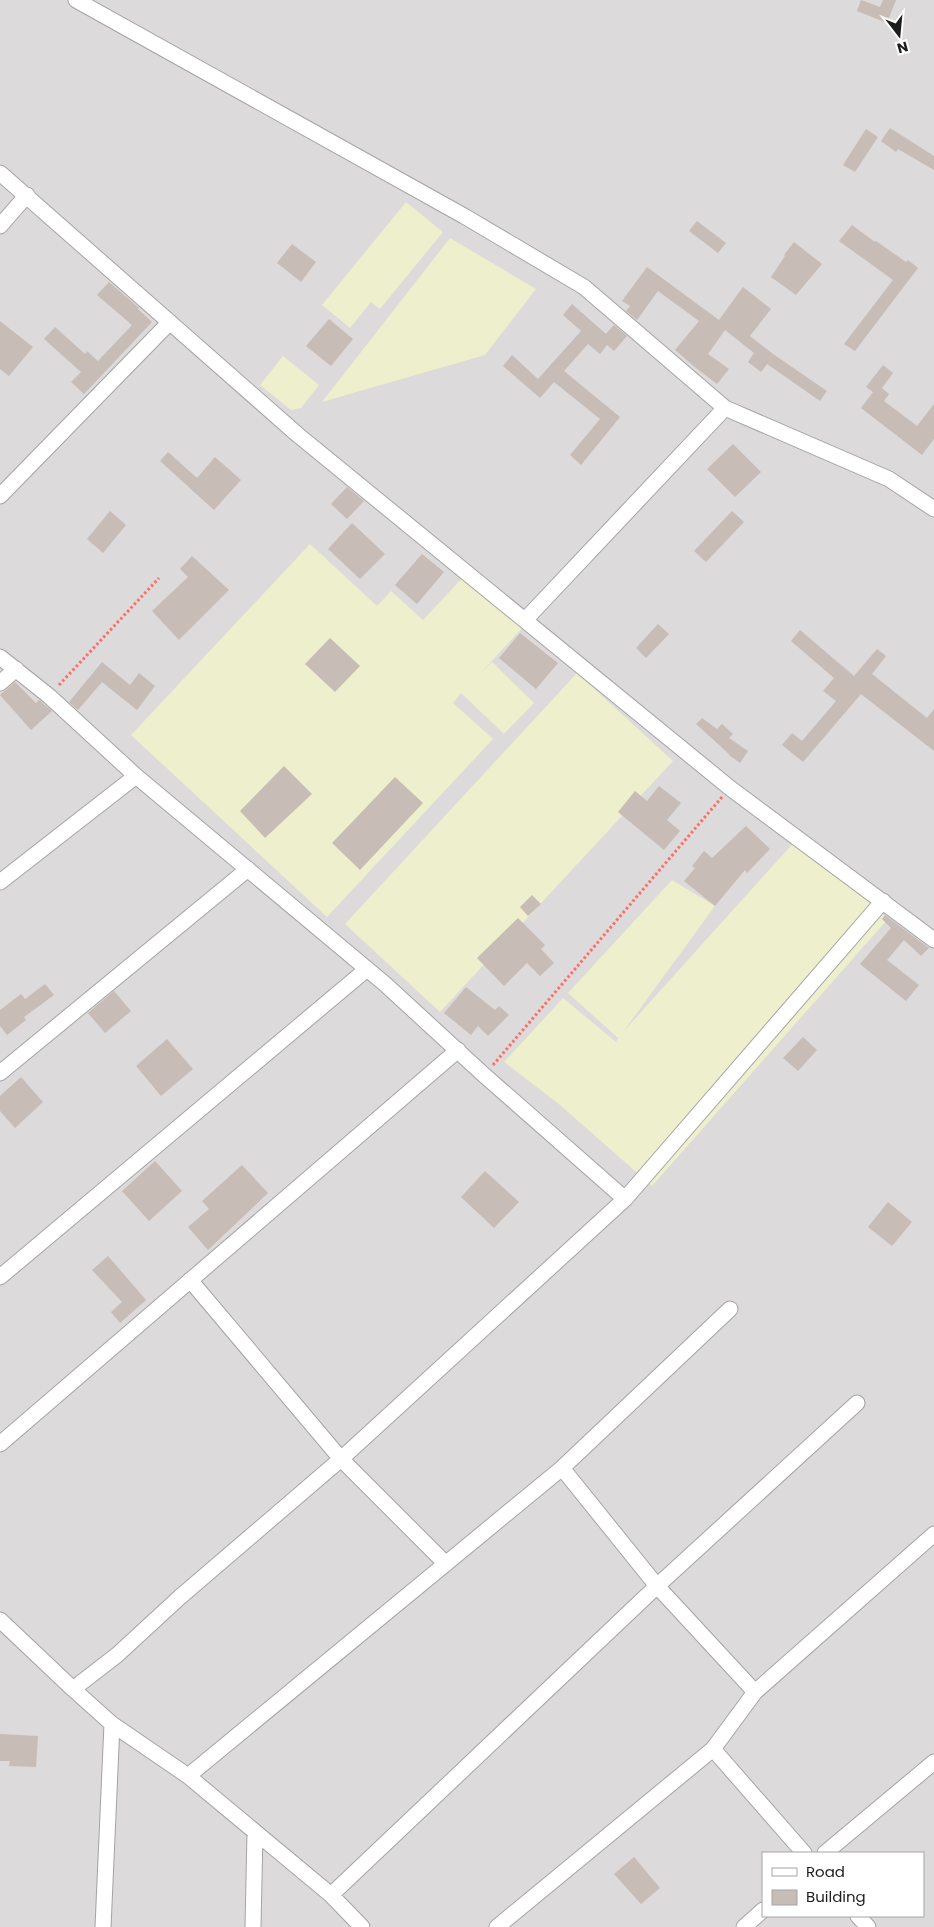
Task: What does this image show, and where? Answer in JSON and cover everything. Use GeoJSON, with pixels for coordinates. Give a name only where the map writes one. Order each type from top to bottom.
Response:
{"type":"FeatureCollection","features":[{"type":"Feature","properties":{"kind":"street"},"geometry":{"type":"LineString","coordinates":[[76,0],[464,216],[584,287],[725,408],[889,479],[934,509]]}},
{"type":"Feature","properties":{"kind":"street"},"geometry":{"type":"LineString","coordinates":[[0,173],[298,435],[730,788],[934,940]]}},
{"type":"Feature","properties":{"kind":"street"},"geometry":{"type":"LineString","coordinates":[[0,226],[27,195]]}},
{"type":"Feature","properties":{"kind":"street"},"geometry":{"type":"LineString","coordinates":[[0,496],[170,322]]}},
{"type":"Feature","properties":{"kind":"street"},"geometry":{"type":"LineString","coordinates":[[525,620],[725,408]]}},
{"type":"Feature","properties":{"kind":"street"},"geometry":{"type":"LineString","coordinates":[[0,656],[49,696],[136,776],[367,969],[484,1075],[626,1199]]}},
{"type":"Feature","properties":{"kind":"street"},"geometry":{"type":"LineString","coordinates":[[0,683],[16,669]]}},
{"type":"Feature","properties":{"kind":"street"},"geometry":{"type":"LineString","coordinates":[[0,882],[136,776]]}},
{"type":"Feature","properties":{"kind":"street"},"geometry":{"type":"LineString","coordinates":[[0,1073],[248,869]]}},
{"type":"Feature","properties":{"kind":"street"},"geometry":{"type":"LineString","coordinates":[[73,1689],[117,1655],[180,1597],[341,1459],[626,1199],[883,901]]}},
{"type":"Feature","properties":{"kind":"street"},"geometry":{"type":"LineString","coordinates":[[0,1277],[367,969]]}},
{"type":"Feature","properties":{"kind":"street"},"geometry":{"type":"LineString","coordinates":[[0,1444],[458,1050]]}},
{"type":"Feature","properties":{"kind":"street"},"geometry":{"type":"LineString","coordinates":[[190,1280],[341,1459],[446,1564]]}},
{"type":"Feature","properties":{"kind":"street"},"geometry":{"type":"LineString","coordinates":[[188,1776],[562,1468],[730,1309]]}},
{"type":"Feature","properties":{"kind":"street"},"geometry":{"type":"LineString","coordinates":[[332,1895],[657,1586],[857,1403]]}},
{"type":"Feature","properties":{"kind":"street"},"geometry":{"type":"LineString","coordinates":[[562,1468],[657,1586],[755,1692]]}},
{"type":"Feature","properties":{"kind":"street"},"geometry":{"type":"LineString","coordinates":[[496,1927],[713,1749],[755,1692],[934,1534]]}},
{"type":"Feature","properties":{"kind":"street"},"geometry":{"type":"LineString","coordinates":[[0,1620],[112,1724],[188,1776],[332,1895],[362,1927]]}},
{"type":"Feature","properties":{"kind":"street"},"geometry":{"type":"LineString","coordinates":[[103,1927],[112,1724]]}},
{"type":"Feature","properties":{"kind":"street"},"geometry":{"type":"LineString","coordinates":[[713,1749],[803,1852]]}},
{"type":"Feature","properties":{"kind":"street"},"geometry":{"type":"LineString","coordinates":[[826,1852],[934,1762]]}},
{"type":"Feature","properties":{"kind":"street"},"geometry":{"type":"LineString","coordinates":[[253,1927],[255,1832]]}},
{"type":"Feature","properties":{"kind":"street"},"geometry":{"type":"LineString","coordinates":[[744,1927],[762,1911]]}},
{"type":"Feature","properties":{"kind":"street"},"geometry":{"type":"LineString","coordinates":[[859,1917],[868,1927]]}},
{"type":"Feature","properties":{"kind":"path"},"geometry":{"type":"LineString","coordinates":[[49,696],[159,578]]}},
{"type":"Feature","properties":{"kind":"path"},"geometry":{"type":"LineString","coordinates":[[484,1075],[730,788]]}},
{"type":"Feature","properties":{"kind":"shaded area"},"geometry":{"type":"Polygon","coordinates":[[[0,0],[934,0],[934,1927],[0,1927],[0,0]]]}},
{"type":"Feature","properties":{"kind":"green space"},"geometry":{"type":"Polygon","coordinates":[[[406,202],[443,232],[380,309],[371,302],[350,328],[322,305],[406,202]]]}},
{"type":"Feature","properties":{"kind":"green space"},"geometry":{"type":"Polygon","coordinates":[[[450,238],[536,289],[485,355],[322,402],[450,238]]]}},
{"type":"Feature","properties":{"kind":"green space"},"geometry":{"type":"Polygon","coordinates":[[[283,356],[319,385],[301,408],[291,410],[260,385],[283,356]]]}},
{"type":"Feature","properties":{"kind":"green space"},"geometry":{"type":"Polygon","coordinates":[[[310,544],[377,606],[391,591],[423,620],[468,572],[525,625],[480,674],[492,662],[534,703],[504,734],[461,693],[453,703],[493,739],[327,917],[131,735],[310,544]]]}},
{"type":"Feature","properties":{"kind":"green space"},"geometry":{"type":"Polygon","coordinates":[[[577,673],[673,761],[440,1012],[345,924],[577,673]]]}},
{"type":"Feature","properties":{"kind":"green space"},"geometry":{"type":"Polygon","coordinates":[[[797,839],[888,919],[652,1186],[560,1105],[504,1062],[563,998],[616,1042],[618,1038],[568,993],[672,880],[715,906],[623,1032],[797,839]]]}},
{"type":"Feature","properties":{"kind":"building"},"geometry":{"type":"Polygon","coordinates":[[[861,0],[880,7],[883,0],[896,0],[887,23],[857,11],[861,0]]]}},
{"type":"Feature","properties":{"kind":"building"},"geometry":{"type":"Polygon","coordinates":[[[890,128],[934,156],[934,170],[898,149],[896,152],[881,141],[890,128]]]}},
{"type":"Feature","properties":{"kind":"building"},"geometry":{"type":"Polygon","coordinates":[[[866,129],[878,137],[855,172],[843,165],[866,129]]]}},
{"type":"Feature","properties":{"kind":"building"},"geometry":{"type":"Polygon","coordinates":[[[697,221],[726,243],[718,253],[689,231],[697,221]]]}},
{"type":"Feature","properties":{"kind":"building"},"geometry":{"type":"Polygon","coordinates":[[[852,225],[875,242],[906,262],[908,260],[918,268],[855,351],[844,344],[893,280],[839,241],[852,225]]]}},
{"type":"Feature","properties":{"kind":"building"},"geometry":{"type":"Polygon","coordinates":[[[794,242],[822,264],[796,295],[771,277],[794,242]]]}},
{"type":"Feature","properties":{"kind":"building"},"geometry":{"type":"Polygon","coordinates":[[[292,244],[316,262],[301,282],[277,263],[292,244]]]}},
{"type":"Feature","properties":{"kind":"building"},"geometry":{"type":"Polygon","coordinates":[[[647,267],[719,320],[743,287],[771,309],[750,336],[827,391],[820,401],[767,364],[761,372],[748,362],[754,353],[725,330],[708,354],[729,369],[717,384],[696,368],[675,350],[699,321],[658,291],[637,320],[626,311],[630,306],[622,301],[647,267]]]}},
{"type":"Feature","properties":{"kind":"building"},"geometry":{"type":"Polygon","coordinates":[[[109,282],[152,322],[84,394],[71,382],[81,372],[44,339],[55,327],[85,354],[87,351],[98,361],[132,325],[97,295],[109,282]]]}},
{"type":"Feature","properties":{"kind":"building"},"geometry":{"type":"Polygon","coordinates":[[[572,304],[606,334],[614,325],[627,336],[614,351],[607,345],[600,354],[588,344],[564,371],[620,417],[581,465],[570,455],[600,419],[554,382],[540,398],[503,366],[512,355],[538,379],[581,331],[563,315],[572,304]]]}},
{"type":"Feature","properties":{"kind":"building"},"geometry":{"type":"Polygon","coordinates":[[[329,319],[353,339],[331,366],[306,346],[329,319]]]}},
{"type":"Feature","properties":{"kind":"building"},"geometry":{"type":"Polygon","coordinates":[[[0,321],[33,347],[9,376],[0,369],[0,321]]]}},
{"type":"Feature","properties":{"kind":"building"},"geometry":{"type":"Polygon","coordinates":[[[883,365],[893,373],[882,388],[889,394],[884,401],[917,426],[934,404],[934,439],[922,455],[861,408],[873,392],[866,387],[883,365]]]}},
{"type":"Feature","properties":{"kind":"building"},"geometry":{"type":"Polygon","coordinates":[[[733,444],[761,472],[735,497],[707,469],[733,444]]]}},
{"type":"Feature","properties":{"kind":"building"},"geometry":{"type":"Polygon","coordinates":[[[168,452],[197,478],[215,457],[241,480],[214,510],[160,461],[168,452]]]}},
{"type":"Feature","properties":{"kind":"building"},"geometry":{"type":"Polygon","coordinates":[[[347,487],[364,501],[347,519],[331,504],[347,487]]]}},
{"type":"Feature","properties":{"kind":"building"},"geometry":{"type":"Polygon","coordinates":[[[110,511],[126,525],[103,553],[87,539],[110,511]]]}},
{"type":"Feature","properties":{"kind":"building"},"geometry":{"type":"Polygon","coordinates":[[[732,511],[744,522],[706,562],[694,551],[732,511]]]}},
{"type":"Feature","properties":{"kind":"building"},"geometry":{"type":"Polygon","coordinates":[[[352,523],[385,554],[360,579],[328,549],[352,523]]]}},
{"type":"Feature","properties":{"kind":"building"},"geometry":{"type":"Polygon","coordinates":[[[422,554],[444,572],[417,604],[395,585],[422,554]]]}},
{"type":"Feature","properties":{"kind":"building"},"geometry":{"type":"Polygon","coordinates":[[[192,556],[229,590],[179,640],[152,611],[188,577],[180,569],[192,556]]]}},
{"type":"Feature","properties":{"kind":"building"},"geometry":{"type":"Polygon","coordinates":[[[658,624],[669,634],[646,658],[636,648],[658,624]]]}},
{"type":"Feature","properties":{"kind":"building"},"geometry":{"type":"Polygon","coordinates":[[[800,630],[854,676],[877,649],[886,656],[872,674],[927,718],[934,709],[934,751],[861,694],[803,762],[782,745],[792,733],[802,741],[836,701],[823,691],[834,678],[791,641],[800,630]]]}},
{"type":"Feature","properties":{"kind":"building"},"geometry":{"type":"Polygon","coordinates":[[[520,633],[558,663],[536,689],[499,658],[520,633]]]}},
{"type":"Feature","properties":{"kind":"building"},"geometry":{"type":"Polygon","coordinates":[[[330,638],[360,666],[335,692],[305,664],[330,638]]]}},
{"type":"Feature","properties":{"kind":"building"},"geometry":{"type":"Polygon","coordinates":[[[102,662],[130,685],[139,673],[155,686],[137,710],[102,682],[78,710],[69,702],[102,662]]]}},
{"type":"Feature","properties":{"kind":"building"},"geometry":{"type":"Polygon","coordinates":[[[15,682],[36,703],[39,700],[52,711],[31,730],[0,695],[15,682]]]}},
{"type":"Feature","properties":{"kind":"building"},"geometry":{"type":"Polygon","coordinates":[[[702,718],[717,729],[722,724],[733,734],[729,738],[748,751],[740,763],[696,724],[702,718]]]}},
{"type":"Feature","properties":{"kind":"building"},"geometry":{"type":"Polygon","coordinates":[[[284,766],[312,794],[265,838],[240,811],[284,766]]]}},
{"type":"Feature","properties":{"kind":"building"},"geometry":{"type":"Polygon","coordinates":[[[395,777],[423,803],[360,870],[332,843],[395,777]]]}},
{"type":"Feature","properties":{"kind":"building"},"geometry":{"type":"Polygon","coordinates":[[[659,786],[681,803],[667,820],[680,831],[664,850],[618,812],[635,791],[647,801],[659,786]]]}},
{"type":"Feature","properties":{"kind":"building"},"geometry":{"type":"Polygon","coordinates":[[[746,826],[770,849],[747,873],[745,870],[715,906],[684,881],[695,868],[692,866],[704,851],[712,858],[746,826]]]}},
{"type":"Feature","properties":{"kind":"building"},"geometry":{"type":"Polygon","coordinates":[[[532,895],[541,904],[528,916],[520,907],[532,895]]]}},
{"type":"Feature","properties":{"kind":"building"},"geometry":{"type":"Polygon","coordinates":[[[885,915],[929,948],[921,956],[904,940],[887,960],[919,985],[906,1001],[860,964],[891,928],[882,919],[885,915]]]}},
{"type":"Feature","properties":{"kind":"building"},"geometry":{"type":"Polygon","coordinates":[[[518,918],[545,945],[541,949],[554,963],[540,976],[527,963],[504,986],[477,958],[518,918]]]}},
{"type":"Feature","properties":{"kind":"building"},"geometry":{"type":"Polygon","coordinates":[[[45,984],[54,995],[24,1017],[26,1020],[7,1035],[0,1026],[0,1010],[21,994],[25,999],[45,984]]]}},
{"type":"Feature","properties":{"kind":"building"},"geometry":{"type":"Polygon","coordinates":[[[466,987],[495,1010],[499,1006],[509,1015],[488,1036],[478,1026],[471,1035],[444,1013],[466,987]]]}},
{"type":"Feature","properties":{"kind":"building"},"geometry":{"type":"Polygon","coordinates":[[[114,991],[131,1011],[105,1033],[88,1013],[114,991]]]}},
{"type":"Feature","properties":{"kind":"building"},"geometry":{"type":"Polygon","coordinates":[[[803,1037],[817,1050],[798,1071],[783,1058],[803,1037]]]}},
{"type":"Feature","properties":{"kind":"building"},"geometry":{"type":"Polygon","coordinates":[[[167,1039],[193,1069],[161,1096],[136,1066],[167,1039]]]}},
{"type":"Feature","properties":{"kind":"building"},"geometry":{"type":"Polygon","coordinates":[[[21,1077],[43,1102],[15,1128],[0,1111],[0,1096],[21,1077]]]}},
{"type":"Feature","properties":{"kind":"building"},"geometry":{"type":"Polygon","coordinates":[[[155,1161],[182,1191],[149,1221],[122,1191],[155,1161]]]}},
{"type":"Feature","properties":{"kind":"building"},"geometry":{"type":"Polygon","coordinates":[[[242,1165],[268,1193],[208,1250],[188,1227],[209,1209],[202,1201],[242,1165]]]}},
{"type":"Feature","properties":{"kind":"building"},"geometry":{"type":"Polygon","coordinates":[[[485,1171],[519,1202],[494,1228],[461,1197],[485,1171]]]}},
{"type":"Feature","properties":{"kind":"building"},"geometry":{"type":"Polygon","coordinates":[[[888,1202],[912,1222],[892,1246],[868,1227],[888,1202]]]}},
{"type":"Feature","properties":{"kind":"building"},"geometry":{"type":"Polygon","coordinates":[[[108,1256],[146,1300],[120,1323],[111,1312],[122,1302],[92,1270],[108,1256]]]}},
{"type":"Feature","properties":{"kind":"building"},"geometry":{"type":"Polygon","coordinates":[[[0,1734],[38,1736],[36,1767],[9,1766],[10,1761],[0,1761],[0,1734]]]}},
{"type":"Feature","properties":{"kind":"building"},"geometry":{"type":"Polygon","coordinates":[[[634,1857],[660,1888],[641,1904],[614,1874],[634,1857]]]}}]}
